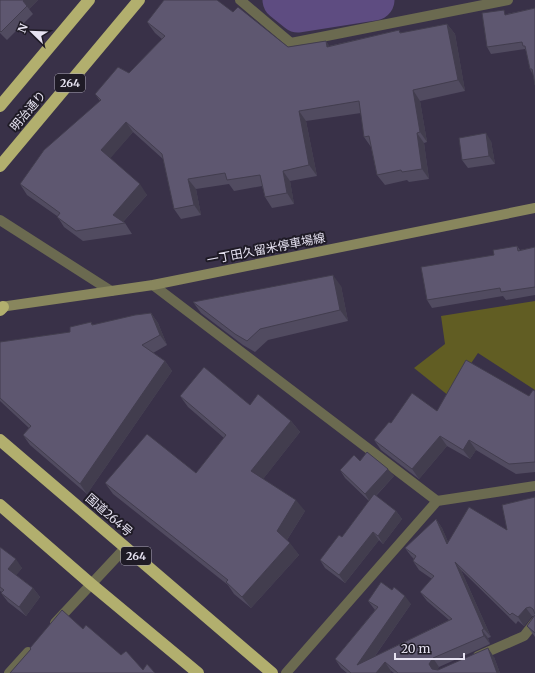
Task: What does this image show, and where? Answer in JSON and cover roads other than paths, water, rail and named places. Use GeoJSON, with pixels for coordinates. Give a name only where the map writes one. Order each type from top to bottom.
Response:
{"type":"FeatureCollection","features":[{"type":"Feature","properties":{"kind":"highway","name":"明治通り"},"geometry":{"type":"LineString","coordinates":[[0,106],[89,0]]}},
{"type":"Feature","properties":{"kind":"highway","name":"明治通り"},"geometry":{"type":"LineString","coordinates":[[0,166],[140,0]]}},
{"type":"Feature","properties":{"kind":"highway","name":"国道264号"},"geometry":{"type":"LineString","coordinates":[[0,440],[272,673]]}},
{"type":"Feature","properties":{"kind":"highway"},"geometry":{"type":"LineString","coordinates":[[0,505],[91,584],[198,673]]}},
{"type":"Feature","properties":{"kind":"main road","name":"一丁田久留米停車場線"},"geometry":{"type":"LineString","coordinates":[[1,308],[153,285],[535,208]]}},
{"type":"Feature","properties":{"kind":"street"},"geometry":{"type":"LineString","coordinates":[[240,0],[291,43],[508,0]]}},
{"type":"Feature","properties":{"kind":"street"},"geometry":{"type":"LineString","coordinates":[[0,220],[111,291]]}},
{"type":"Feature","properties":{"kind":"street"},"geometry":{"type":"LineString","coordinates":[[153,285],[437,501]]}},
{"type":"Feature","properties":{"kind":"street"},"geometry":{"type":"LineString","coordinates":[[286,673],[437,501],[535,486]]}},
{"type":"Feature","properties":{"kind":"street"},"geometry":{"type":"LineString","coordinates":[[50,628],[126,548]]}},
{"type":"Feature","properties":{"kind":"street"},"geometry":{"type":"LineString","coordinates":[[469,661],[524,636],[535,622]]}},
{"type":"Feature","properties":{"kind":"street"},"geometry":{"type":"LineString","coordinates":[[9,673],[35,645]]}},
{"type":"Feature","properties":{"kind":"waterway"},"geometry":{"type":"LineString","coordinates":[[283,0],[298,12],[374,0]]}}]}
